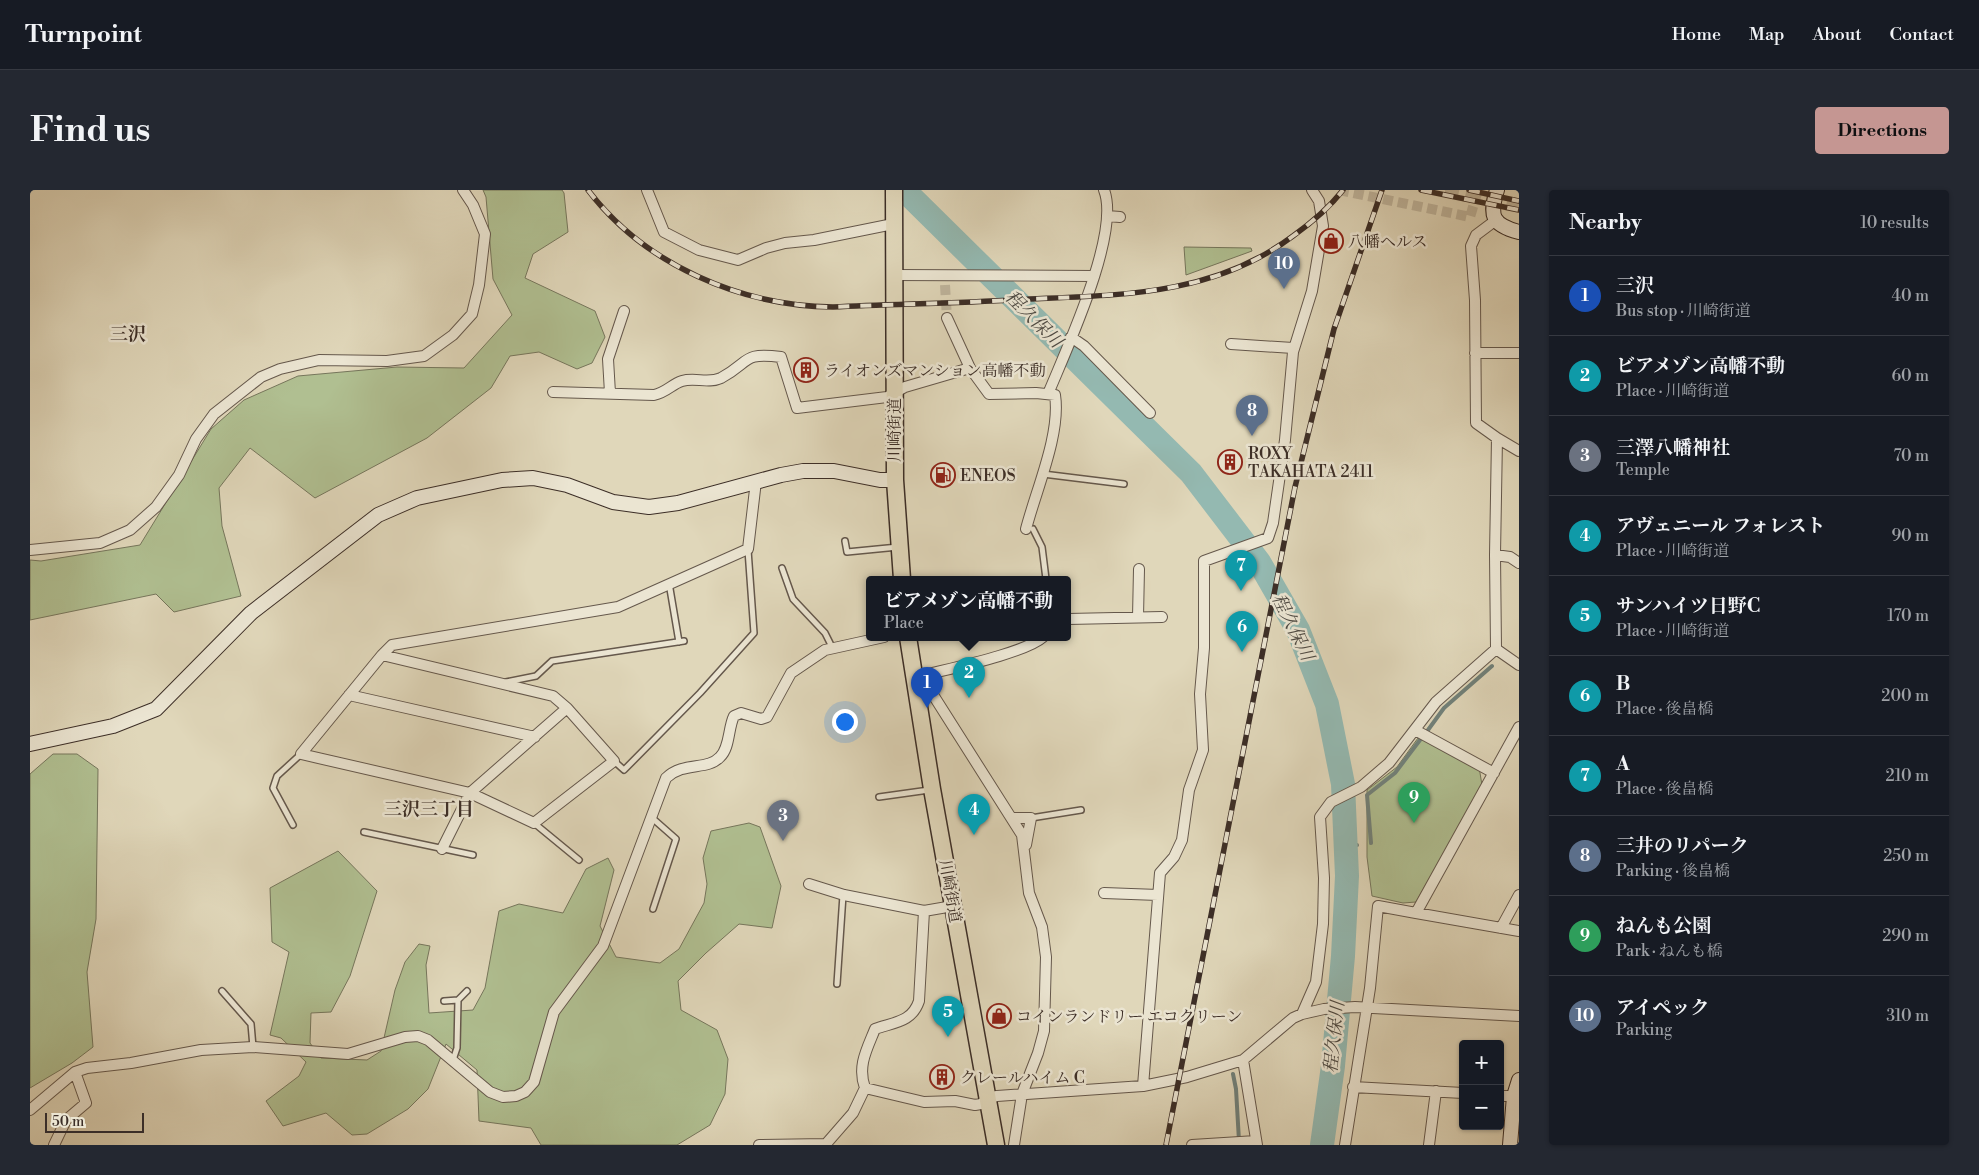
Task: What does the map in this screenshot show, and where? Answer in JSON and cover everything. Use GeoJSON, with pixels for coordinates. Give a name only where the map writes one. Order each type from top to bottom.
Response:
{"type":"FeatureCollection","features":[{"type":"Feature","properties":{"kind":"main road","name":"川崎街道"},"geometry":{"type":"LineString","coordinates":[[894,195],[894,480],[902,576]]}},
{"type":"Feature","properties":{"kind":"main road","name":"川崎街道"},"geometry":{"type":"LineString","coordinates":[[908,641],[932,789],[996,1145]]}},
{"type":"Feature","properties":{"kind":"street"},"geometry":{"type":"LineString","coordinates":[[30,550],[100,543],[130,530],[156,507],[180,475],[196,439],[214,414],[261,377],[280,369],[319,360],[387,361],[424,356],[453,335],[472,314],[479,285],[485,234],[473,205],[463,190]]}},
{"type":"Feature","properties":{"kind":"street"},"geometry":{"type":"LineString","coordinates":[[647,190],[664,232],[699,250],[738,260],[766,248],[785,243],[814,240],[893,224]]}},
{"type":"Feature","properties":{"kind":"street"},"geometry":{"type":"LineString","coordinates":[[1048,394],[1094,276],[1108,216],[1104,190]]}},
{"type":"Feature","properties":{"kind":"street"},"geometry":{"type":"LineString","coordinates":[[1143,1086],[1160,873],[1174,857],[1182,840],[1189,790],[1203,750],[1200,694],[1204,648],[1204,561],[1268,538],[1273,522],[1284,440],[1293,348],[1312,292],[1323,226],[1317,195],[1312,190]]}},
{"type":"Feature","properties":{"kind":"street"},"geometry":{"type":"LineString","coordinates":[[1497,190],[1493,208],[1496,220],[1500,226],[1519,232]]}},
{"type":"Feature","properties":{"kind":"street"},"geometry":{"type":"LineString","coordinates":[[1108,216],[1120,217]]}},
{"type":"Feature","properties":{"kind":"street"},"geometry":{"type":"LineString","coordinates":[[1496,220],[1476,235],[1471,246],[1475,300],[1476,423],[1519,451]]}},
{"type":"Feature","properties":{"kind":"street"},"geometry":{"type":"LineString","coordinates":[[894,275],[945,280],[969,275],[1094,276]]}},
{"type":"Feature","properties":{"kind":"street"},"geometry":{"type":"LineString","coordinates":[[610,393],[608,359],[624,311]]}},
{"type":"Feature","properties":{"kind":"street"},"geometry":{"type":"LineString","coordinates":[[947,318],[970,368],[989,394],[1055,395],[1057,409],[1030,529]]}},
{"type":"Feature","properties":{"kind":"street"},"geometry":{"type":"LineString","coordinates":[[1071,337],[1084,346],[1150,413]]}},
{"type":"Feature","properties":{"kind":"street"},"geometry":{"type":"LineString","coordinates":[[1231,344],[1293,348]]}},
{"type":"Feature","properties":{"kind":"street"},"geometry":{"type":"LineString","coordinates":[[1475,353],[1519,353]]}},
{"type":"Feature","properties":{"kind":"street"},"geometry":{"type":"LineString","coordinates":[[553,392],[654,396],[665,393],[682,381],[708,382],[720,378],[752,356],[762,355],[781,357],[797,408],[887,397],[905,387],[970,368]]}},
{"type":"Feature","properties":{"kind":"street"},"geometry":{"type":"LineString","coordinates":[[1302,1014],[1316,982],[1319,959],[1324,886],[1320,817],[1331,802],[1355,790],[1389,763],[1436,702],[1496,649],[1497,438]]}},
{"type":"Feature","properties":{"kind":"street"},"geometry":{"type":"LineString","coordinates":[[30,744],[113,726],[156,708],[251,613],[368,522],[402,502],[493,482],[533,478],[567,485],[613,502],[632,506],[660,506],[796,472],[820,470],[845,472],[880,480],[894,480]]}},
{"type":"Feature","properties":{"kind":"street"},"geometry":{"type":"LineString","coordinates":[[382,655],[553,696],[567,708],[614,761],[534,823],[470,793],[301,754],[382,655],[392,645],[618,607],[748,549],[756,481]]}},
{"type":"Feature","properties":{"kind":"street"},"geometry":{"type":"LineString","coordinates":[[1496,555],[1510,557],[1519,563]]}},
{"type":"Feature","properties":{"kind":"street"},"geometry":{"type":"LineString","coordinates":[[1138,617],[1139,569]]}},
{"type":"Feature","properties":{"kind":"street"},"geometry":{"type":"LineString","coordinates":[[1071,619],[1162,617]]}},
{"type":"Feature","properties":{"kind":"street"},"geometry":{"type":"LineString","coordinates":[[30,1110],[75,1072],[87,1068],[131,1063],[201,1050],[253,1047],[348,1054],[405,1037],[418,1036],[428,1040],[490,1092],[503,1097],[525,1092],[534,1082],[554,1012],[603,946],[666,778],[674,771],[710,763],[721,757],[726,747],[729,726],[734,716],[741,713],[761,719],[767,717],[791,673],[832,647],[866,640]]}},
{"type":"Feature","properties":{"kind":"street"},"geometry":{"type":"LineString","coordinates":[[913,678],[1005,653],[1031,645],[1037,641]]}},
{"type":"Feature","properties":{"kind":"street"},"geometry":{"type":"LineString","coordinates":[[1496,649],[1519,665]]}},
{"type":"Feature","properties":{"kind":"street"},"geometry":{"type":"LineString","coordinates":[[913,678],[930,690],[1022,835],[1029,893],[1042,927],[1046,957],[1044,1031],[1038,1053],[1022,1094],[1014,1145]]}},
{"type":"Feature","properties":{"kind":"street"},"geometry":{"type":"LineString","coordinates":[[349,695],[535,736]]}},
{"type":"Feature","properties":{"kind":"street"},"geometry":{"type":"LineString","coordinates":[[442,849],[470,793],[567,708]]}},
{"type":"Feature","properties":{"kind":"street"},"geometry":{"type":"LineString","coordinates":[[1416,913],[1519,727]]}},
{"type":"Feature","properties":{"kind":"street"},"geometry":{"type":"LineString","coordinates":[[1415,730],[1494,773]]}},
{"type":"Feature","properties":{"kind":"street"},"geometry":{"type":"LineString","coordinates":[[1012,818],[1031,818],[1025,849]]}},
{"type":"Feature","properties":{"kind":"street"},"geometry":{"type":"LineString","coordinates":[[809,884],[844,895],[924,911],[953,906]]}},
{"type":"Feature","properties":{"kind":"street"},"geometry":{"type":"LineString","coordinates":[[1104,893],[1158,895]]}},
{"type":"Feature","properties":{"kind":"street"},"geometry":{"type":"LineString","coordinates":[[1501,928],[1519,896]]}},
{"type":"Feature","properties":{"kind":"street"},"geometry":{"type":"LineString","coordinates":[[1345,1145],[1366,1008],[1378,906],[1519,931]]}},
{"type":"Feature","properties":{"kind":"street"},"geometry":{"type":"LineString","coordinates":[[759,1145],[826,1144],[853,1113],[866,1088],[862,1077],[862,1061],[875,1029],[907,1018],[916,1012],[919,1001],[924,911]]}},
{"type":"Feature","properties":{"kind":"street"},"geometry":{"type":"LineString","coordinates":[[866,1088],[924,1102],[955,1101],[975,1105],[981,1104],[988,1098],[1143,1086],[1180,1079],[1243,1060],[1283,1025],[1302,1014],[1324,1009],[1351,1007],[1519,1016]]}},
{"type":"Feature","properties":{"kind":"street"},"geometry":{"type":"LineString","coordinates":[[1192,1145],[1257,1143],[1243,1060]]}},
{"type":"Feature","properties":{"kind":"street"},"geometry":{"type":"LineString","coordinates":[[54,1145],[66,1120],[86,1103],[75,1072]]}},
{"type":"Feature","properties":{"kind":"street"},"geometry":{"type":"LineString","coordinates":[[1510,1145],[1507,1096],[1519,1080]]}},
{"type":"Feature","properties":{"kind":"street"},"geometry":{"type":"LineString","coordinates":[[1353,1087],[1459,1093]]}},
{"type":"Feature","properties":{"kind":"street"},"geometry":{"type":"LineString","coordinates":[[1430,1145],[1436,1091]]}},
{"type":"Feature","properties":{"kind":"lane"},"geometry":{"type":"LineString","coordinates":[[1043,474],[1124,484]]}},
{"type":"Feature","properties":{"kind":"lane"},"geometry":{"type":"LineString","coordinates":[[1030,529],[1042,546],[1046,576]]}},
{"type":"Feature","properties":{"kind":"lane"},"geometry":{"type":"LineString","coordinates":[[845,541],[847,552],[899,547]]}},
{"type":"Feature","properties":{"kind":"lane"},"geometry":{"type":"LineString","coordinates":[[614,761],[624,770],[700,693],[754,633],[748,549]]}},
{"type":"Feature","properties":{"kind":"lane"},"geometry":{"type":"LineString","coordinates":[[782,568],[793,600],[825,634],[832,647]]}},
{"type":"Feature","properties":{"kind":"lane"},"geometry":{"type":"LineString","coordinates":[[498,684],[536,676],[552,661],[681,641],[669,583]]}},
{"type":"Feature","properties":{"kind":"lane"},"geometry":{"type":"LineString","coordinates":[[293,825],[273,788],[277,776],[301,754]]}},
{"type":"Feature","properties":{"kind":"lane"},"geometry":{"type":"LineString","coordinates":[[879,797],[932,789]]}},
{"type":"Feature","properties":{"kind":"lane"},"geometry":{"type":"LineString","coordinates":[[1031,818],[1081,810]]}},
{"type":"Feature","properties":{"kind":"lane"},"geometry":{"type":"LineString","coordinates":[[651,816],[676,839],[653,909]]}},
{"type":"Feature","properties":{"kind":"lane"},"geometry":{"type":"LineString","coordinates":[[534,823],[579,860]]}},
{"type":"Feature","properties":{"kind":"lane"},"geometry":{"type":"LineString","coordinates":[[364,832],[473,855]]}},
{"type":"Feature","properties":{"kind":"lane"},"geometry":{"type":"LineString","coordinates":[[837,984],[844,895]]}},
{"type":"Feature","properties":{"kind":"lane"},"geometry":{"type":"LineString","coordinates":[[222,991],[251,1024],[253,1047]]}},
{"type":"Feature","properties":{"kind":"lane"},"geometry":{"type":"LineString","coordinates":[[444,1002],[458,1000],[466,991]]}},
{"type":"Feature","properties":{"kind":"lane"},"geometry":{"type":"LineString","coordinates":[[453,1060],[457,1048],[458,1000]]}},
{"type":"Feature","properties":{"kind":"green space"},"geometry":{"type":"Polygon","coordinates":[[[483,190],[562,190],[564,193],[568,232],[533,254],[525,278],[595,311],[605,337],[592,363],[577,369],[539,352],[510,356],[491,388],[427,438],[315,498],[250,448],[219,488],[222,526],[241,596],[174,612],[156,594],[30,620],[30,560],[41,561],[140,545],[211,429],[244,400],[298,376],[397,367],[464,368],[512,315],[493,279],[486,197],[483,190]]]}},
{"type":"Feature","properties":{"kind":"green space"},"geometry":{"type":"Polygon","coordinates":[[[1184,247],[1251,248],[1252,251],[1186,275],[1184,247]]]}},
{"type":"Feature","properties":{"kind":"green space"},"geometry":{"type":"Polygon","coordinates":[[[1418,738],[1425,739],[1479,767],[1482,785],[1416,902],[1403,903],[1372,896],[1367,857],[1367,790],[1397,767],[1418,738]]]}},
{"type":"Feature","properties":{"kind":"green space"},"geometry":{"type":"Polygon","coordinates":[[[53,754],[77,754],[98,769],[96,919],[87,972],[93,1047],[72,1063],[30,1088],[30,774],[53,754]]]}},
{"type":"Feature","properties":{"kind":"green space"},"geometry":{"type":"Polygon","coordinates":[[[749,823],[760,827],[781,886],[772,928],[739,924],[678,981],[681,1010],[717,1030],[728,1059],[725,1094],[710,1125],[677,1145],[541,1145],[531,1128],[479,1121],[477,1070],[446,1044],[428,1089],[408,1109],[367,1134],[352,1135],[326,1113],[283,1126],[266,1101],[299,1076],[306,1062],[281,1038],[270,1035],[289,952],[272,942],[270,888],[338,851],[377,891],[350,976],[331,1012],[311,1013],[310,1043],[321,1058],[367,1060],[381,1051],[395,990],[405,962],[419,944],[430,946],[426,965],[429,1013],[473,1010],[485,988],[499,911],[519,904],[563,913],[586,869],[608,858],[614,870],[600,926],[616,957],[660,963],[679,949],[704,903],[707,884],[703,858],[711,831],[749,823]]]}},
{"type":"Feature","properties":{"kind":"waterway","name":"程久保川"},"geometry":{"type":"LineString","coordinates":[[904,190],[1191,473],[1259,562],[1298,630],[1327,704],[1343,784],[1347,876],[1343,956],[1333,1066],[1322,1145]]}},
{"type":"Feature","properties":{"kind":"waterway"},"geometry":{"type":"LineString","coordinates":[[1428,730],[1444,708],[1492,666]]}},
{"type":"Feature","properties":{"kind":"waterway"},"geometry":{"type":"LineString","coordinates":[[1371,843],[1367,795],[1395,773],[1420,740]]}},
{"type":"Feature","properties":{"kind":"waterway"},"geometry":{"type":"LineString","coordinates":[[1346,847],[1357,845]]}},
{"type":"Feature","properties":{"kind":"waterway"},"geometry":{"type":"LineString","coordinates":[[1233,1074],[1236,1089],[1239,1141]]}},
{"type":"Feature","properties":{"kind":"tunnel"},"geometry":{"type":"LineString","coordinates":[[1339,190],[1470,217],[1478,190]]}},
{"type":"Feature","properties":{"kind":"tunnel"},"geometry":{"type":"LineString","coordinates":[[1445,190],[1519,206]]}},
{"type":"Feature","properties":{"kind":"tunnel"},"geometry":{"type":"LineString","coordinates":[[945,285],[947,318]]}},
{"type":"Feature","properties":{"kind":"railway"},"geometry":{"type":"LineString","coordinates":[[588,190],[611,217],[637,240],[666,260],[697,276],[730,289],[764,299],[798,305],[833,307],[1100,296],[1134,293],[1200,281],[1232,270],[1263,255],[1293,236],[1332,203],[1343,190]]}},
{"type":"Feature","properties":{"kind":"railway"},"geometry":{"type":"LineString","coordinates":[[1166,1145],[1295,487],[1334,329],[1382,190]]}},
{"type":"Feature","properties":{"kind":"railway"},"geometry":{"type":"LineString","coordinates":[[1421,190],[1519,210]]}},
{"type":"Feature","properties":{"kind":"railway"},"geometry":{"type":"LineString","coordinates":[[1469,190],[1519,201]]}},
{"type":"Feature","properties":{"kind":"place","name":"八幡ヘルス"},"geometry":{"type":"Point","coordinates":[1331,241]}},
{"type":"Feature","properties":{"kind":"place","name":"アイペック"},"geometry":{"type":"Point","coordinates":[1284,289]}},
{"type":"Feature","properties":{"kind":"place","name":"ライオンズマンション高幡不動"},"geometry":{"type":"Point","coordinates":[806,370]}},
{"type":"Feature","properties":{"kind":"place","name":"三井のリパーク"},"geometry":{"type":"Point","coordinates":[1252,436]}},
{"type":"Feature","properties":{"kind":"place","name":"ROXY TAKAHATA 2411"},"geometry":{"type":"Point","coordinates":[1230,462]}},
{"type":"Feature","properties":{"kind":"place","name":"ENEOS"},"geometry":{"type":"Point","coordinates":[943,475]}},
{"type":"Feature","properties":{"kind":"place","name":"A"},"geometry":{"type":"Point","coordinates":[1241,591]}},
{"type":"Feature","properties":{"kind":"place","name":"B"},"geometry":{"type":"Point","coordinates":[1242,652]}},
{"type":"Feature","properties":{"kind":"place","name":"ビアメゾン高幡不動"},"geometry":{"type":"Point","coordinates":[969,698]}},
{"type":"Feature","properties":{"kind":"place","name":"三沢"},"geometry":{"type":"Point","coordinates":[927,708]}},
{"type":"Feature","properties":{"kind":"place","name":"ねんも公園"},"geometry":{"type":"Point","coordinates":[1414,823]}},
{"type":"Feature","properties":{"kind":"place","name":"アヴェニール フォレスト"},"geometry":{"type":"Point","coordinates":[974,835]}},
{"type":"Feature","properties":{"kind":"place","name":"三澤八幡神社"},"geometry":{"type":"Point","coordinates":[783,841]}},
{"type":"Feature","properties":{"kind":"place","name":"コインランドリー エコクリーン"},"geometry":{"type":"Point","coordinates":[999,1016]}},
{"type":"Feature","properties":{"kind":"place","name":"サンハイツ日野C"},"geometry":{"type":"Point","coordinates":[948,1037]}},
{"type":"Feature","properties":{"kind":"place","name":"クレールハイム C"},"geometry":{"type":"Point","coordinates":[942,1077]}},
{"type":"Feature","properties":{"kind":"district","name":"三沢"},"geometry":{"type":"Point","coordinates":[128,334]}},
{"type":"Feature","properties":{"kind":"district","name":"三沢三丁目"},"geometry":{"type":"Point","coordinates":[429,809]}}]}
